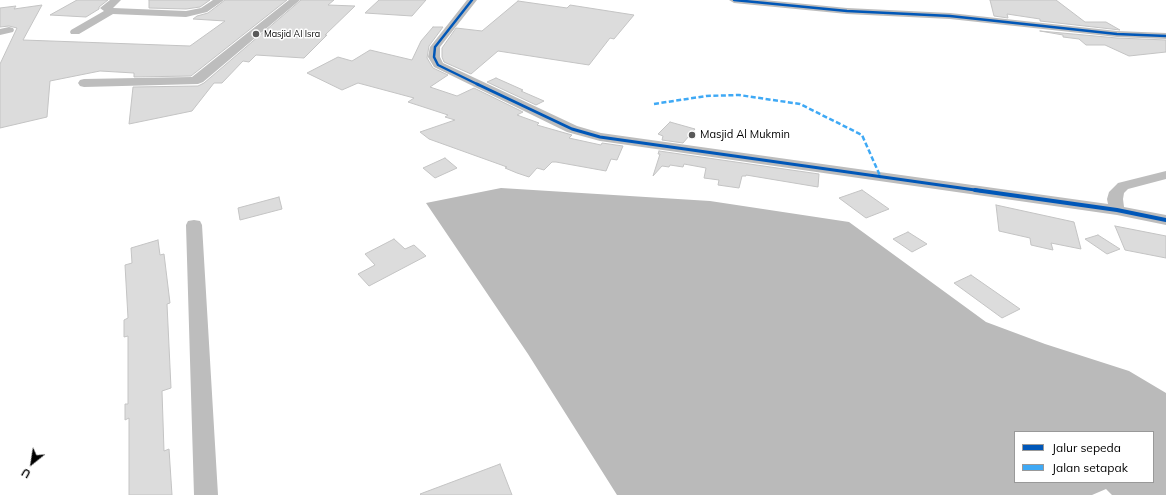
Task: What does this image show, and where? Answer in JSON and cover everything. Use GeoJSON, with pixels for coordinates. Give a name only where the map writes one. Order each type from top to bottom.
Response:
{"type":"FeatureCollection","features":[{"type":"Feature","properties":{"kind":"street"},"geometry":{"type":"LineString","coordinates":[[116,0],[105,8],[111,11],[186,14],[204,10],[219,0]]}},
{"type":"Feature","properties":{"kind":"street"},"geometry":{"type":"LineString","coordinates":[[84,83],[194,81],[199,79],[295,0]]}},
{"type":"Feature","properties":{"kind":"street"},"geometry":{"type":"LineString","coordinates":[[472,0],[435,47],[434,57],[438,65],[572,129],[600,137],[1117,210],[1166,220]]}},
{"type":"Feature","properties":{"kind":"street"},"geometry":{"type":"LineString","coordinates":[[734,0],[847,11],[950,16],[1117,34],[1166,36]]}},
{"type":"Feature","properties":{"kind":"street"},"geometry":{"type":"LineString","coordinates":[[75,32],[111,11]]}},
{"type":"Feature","properties":{"kind":"street"},"geometry":{"type":"LineString","coordinates":[[1117,210],[1115,199],[1117,192],[1124,186],[1166,175]]}},
{"type":"Feature","properties":{"kind":"street"},"geometry":{"type":"LineString","coordinates":[[194,225],[206,495]]}},
{"type":"Feature","properties":{"kind":"shaded area"},"geometry":{"type":"Polygon","coordinates":[[[501,188],[710,201],[849,222],[986,322],[1045,344],[1129,371],[1166,393],[1166,495],[1112,495],[1106,489],[1092,495],[617,495],[528,354],[426,203],[501,188]]]}},
{"type":"Feature","properties":{"kind":"building"},"geometry":{"type":"Polygon","coordinates":[[[77,0],[108,0],[99,7],[99,9],[86,17],[50,15],[77,0]]]}},
{"type":"Feature","properties":{"kind":"building"},"geometry":{"type":"Polygon","coordinates":[[[149,0],[210,0],[200,7],[186,9],[149,8],[149,0]]]}},
{"type":"Feature","properties":{"kind":"building"},"geometry":{"type":"Polygon","coordinates":[[[225,0],[287,0],[191,76],[134,77],[134,73],[100,71],[50,81],[47,117],[0,128],[0,64],[17,28],[9,26],[0,27],[0,8],[16,6],[14,9],[42,5],[23,40],[190,46],[225,21],[193,19],[197,16],[208,13],[225,0]]]}},
{"type":"Feature","properties":{"kind":"building"},"geometry":{"type":"Polygon","coordinates":[[[301,0],[334,0],[328,5],[355,6],[304,58],[256,55],[249,62],[243,61],[222,83],[214,83],[192,111],[129,124],[133,87],[198,86],[204,83],[301,0]]]}},
{"type":"Feature","properties":{"kind":"building"},"geometry":{"type":"Polygon","coordinates":[[[379,0],[426,0],[412,16],[365,13],[379,0]]]}},
{"type":"Feature","properties":{"kind":"building"},"geometry":{"type":"Polygon","coordinates":[[[990,0],[1056,0],[1085,22],[1106,22],[1120,30],[1040,21],[1040,19],[1007,14],[1008,18],[994,16],[990,0]]]}},
{"type":"Feature","properties":{"kind":"building"},"geometry":{"type":"Polygon","coordinates":[[[518,1],[567,8],[570,5],[634,15],[614,39],[610,38],[589,65],[498,51],[471,74],[444,62],[442,57],[442,48],[456,28],[482,31],[518,1]]]}},
{"type":"Feature","properties":{"kind":"building"},"geometry":{"type":"Polygon","coordinates":[[[433,27],[443,27],[429,46],[427,58],[433,68],[448,75],[430,87],[457,96],[474,88],[523,112],[517,115],[539,123],[537,125],[572,135],[569,138],[601,145],[602,143],[623,146],[617,160],[611,159],[606,171],[552,162],[544,170],[537,168],[529,177],[505,168],[507,167],[429,139],[420,132],[455,120],[445,117],[448,115],[408,102],[414,98],[358,83],[342,90],[307,73],[338,57],[352,61],[370,50],[412,60],[421,41],[433,27]]]}},
{"type":"Feature","properties":{"kind":"building"},"geometry":{"type":"Polygon","coordinates":[[[1040,31],[1117,38],[1166,40],[1166,52],[1129,56],[1105,45],[1086,45],[1079,39],[1063,37],[1063,35],[1040,31]]]}},
{"type":"Feature","properties":{"kind":"building"},"geometry":{"type":"Polygon","coordinates":[[[496,78],[544,101],[536,105],[487,82],[496,78]]]}},
{"type":"Feature","properties":{"kind":"building"},"geometry":{"type":"Polygon","coordinates":[[[670,122],[695,129],[683,143],[662,140],[663,136],[658,134],[670,122]]]}},
{"type":"Feature","properties":{"kind":"building"},"geometry":{"type":"Polygon","coordinates":[[[659,151],[819,174],[818,187],[746,175],[742,176],[739,188],[718,185],[719,180],[704,178],[706,168],[684,164],[683,167],[670,165],[669,167],[662,166],[653,176],[660,154],[658,154],[659,151]]]}},
{"type":"Feature","properties":{"kind":"building"},"geometry":{"type":"Polygon","coordinates":[[[445,158],[457,168],[435,178],[423,168],[445,158]]]}},
{"type":"Feature","properties":{"kind":"building"},"geometry":{"type":"Polygon","coordinates":[[[862,190],[889,209],[866,218],[839,198],[862,190]]]}},
{"type":"Feature","properties":{"kind":"building"},"geometry":{"type":"Polygon","coordinates":[[[279,197],[282,209],[240,220],[238,208],[279,197]]]}},
{"type":"Feature","properties":{"kind":"building"},"geometry":{"type":"Polygon","coordinates":[[[996,205],[1074,222],[1081,249],[1051,243],[1053,250],[1031,245],[1030,238],[999,231],[996,205]]]}},
{"type":"Feature","properties":{"kind":"building"},"geometry":{"type":"Polygon","coordinates":[[[1115,226],[1166,236],[1166,258],[1125,250],[1115,226]]]}},
{"type":"Feature","properties":{"kind":"building"},"geometry":{"type":"Polygon","coordinates":[[[908,232],[927,244],[912,252],[893,239],[908,232]]]}},
{"type":"Feature","properties":{"kind":"building"},"geometry":{"type":"Polygon","coordinates":[[[1098,235],[1120,249],[1107,254],[1085,239],[1098,235]]]}},
{"type":"Feature","properties":{"kind":"building"},"geometry":{"type":"Polygon","coordinates":[[[394,239],[405,249],[414,245],[426,256],[369,286],[358,274],[375,265],[365,254],[394,239]]]}},
{"type":"Feature","properties":{"kind":"building"},"geometry":{"type":"Polygon","coordinates":[[[158,240],[160,255],[164,254],[170,303],[167,304],[171,388],[162,391],[164,451],[169,449],[172,495],[129,495],[129,418],[125,420],[125,404],[128,404],[128,336],[124,337],[124,320],[128,318],[125,265],[132,263],[131,248],[158,240]]]}},
{"type":"Feature","properties":{"kind":"building"},"geometry":{"type":"Polygon","coordinates":[[[971,275],[1020,309],[1002,318],[954,283],[971,275]]]}},
{"type":"Feature","properties":{"kind":"building"},"geometry":{"type":"Polygon","coordinates":[[[500,464],[512,495],[420,494],[500,464]]]}},
{"type":"Feature","properties":{"kind":"marked path"},"geometry":{"type":"LineString","coordinates":[[654,104],[706,96],[739,95],[800,104],[862,135],[881,178]]}},
{"type":"Feature","properties":{"kind":"cycle path"},"geometry":{"type":"LineString","coordinates":[[472,0],[435,47],[434,57],[438,65],[572,129],[600,137],[1117,210],[1166,220]]}},
{"type":"Feature","properties":{"kind":"cycle path"},"geometry":{"type":"LineString","coordinates":[[734,0],[847,11],[950,16],[1117,34],[1166,36]]}},
{"type":"Feature","properties":{"kind":"place","name":"Masjid Al Isra"},"geometry":{"type":"Point","coordinates":[256,34]}},
{"type":"Feature","properties":{"kind":"place","name":"Masjid Al Mukmin"},"geometry":{"type":"Point","coordinates":[692,135]}}]}
